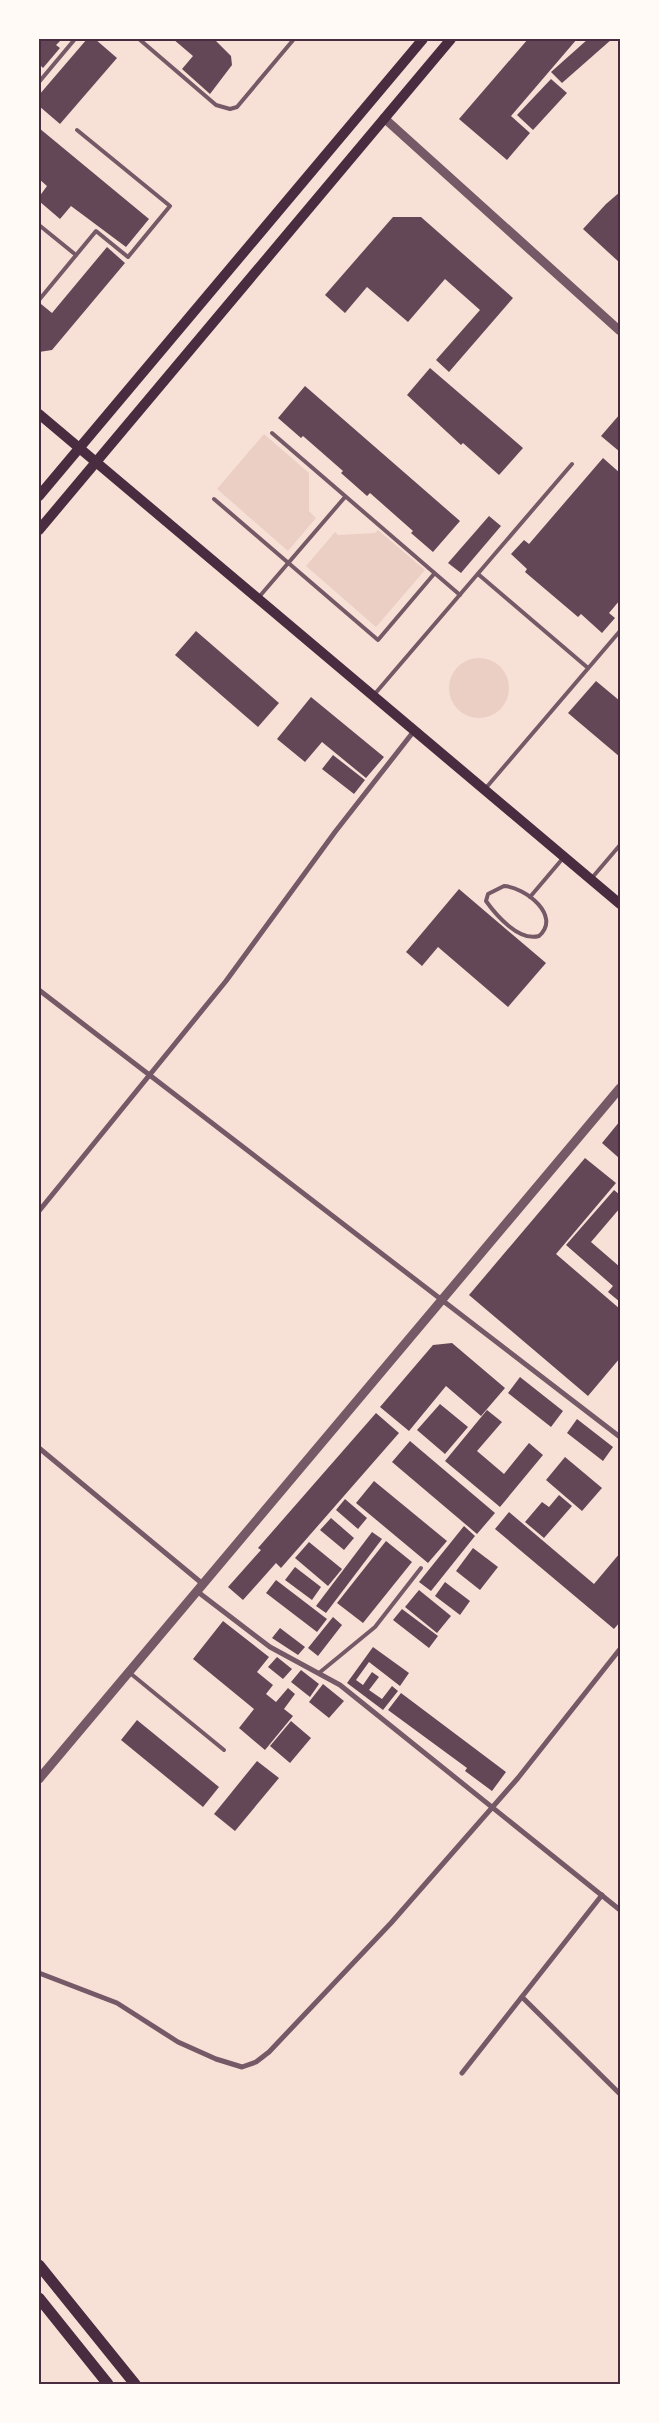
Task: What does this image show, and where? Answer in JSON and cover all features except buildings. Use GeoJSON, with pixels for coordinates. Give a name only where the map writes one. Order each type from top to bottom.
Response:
{"type":"FeatureCollection","features":[{"type":"Feature","properties":{"kind":"main road"},"geometry":{"type":"LineString","coordinates":[[39,496],[82,451],[423,39]]}},
{"type":"Feature","properties":{"kind":"main road"},"geometry":{"type":"LineString","coordinates":[[39,530],[451,39]]}},
{"type":"Feature","properties":{"kind":"main road"},"geometry":{"type":"LineString","coordinates":[[39,414],[620,904]]}},
{"type":"Feature","properties":{"kind":"main road"},"geometry":{"type":"LineString","coordinates":[[39,2265],[135,2384]]}},
{"type":"Feature","properties":{"kind":"main road"},"geometry":{"type":"LineString","coordinates":[[39,2298],[108,2384]]}},
{"type":"Feature","properties":{"kind":"street"},"geometry":{"type":"LineString","coordinates":[[384,118],[620,331]]}},
{"type":"Feature","properties":{"kind":"street"},"geometry":{"type":"LineString","coordinates":[[39,1211],[226,981],[335,832],[414,731]]}},
{"type":"Feature","properties":{"kind":"street"},"geometry":{"type":"LineString","coordinates":[[39,990],[620,1437]]}},
{"type":"Feature","properties":{"kind":"street"},"geometry":{"type":"LineString","coordinates":[[39,1779],[620,1088]]}},
{"type":"Feature","properties":{"kind":"street"},"geometry":{"type":"LineString","coordinates":[[39,1448],[204,1584]]}},
{"type":"Feature","properties":{"kind":"street"},"geometry":{"type":"LineString","coordinates":[[198,1592],[270,1647],[340,1685],[620,1910]]}},
{"type":"Feature","properties":{"kind":"street"},"geometry":{"type":"LineString","coordinates":[[39,1973],[117,2003],[178,2042],[216,2059],[242,2067],[256,2062],[269,2052],[391,1923],[492,1808],[620,1649]]}},
{"type":"Feature","properties":{"kind":"street"},"geometry":{"type":"LineString","coordinates":[[462,2073],[602,1895]]}},
{"type":"Feature","properties":{"kind":"street"},"geometry":{"type":"LineString","coordinates":[[522,1997],[620,2094]]}},
{"type":"Feature","properties":{"kind":"lane"},"geometry":{"type":"LineString","coordinates":[[39,82],[74,39]]}},
{"type":"Feature","properties":{"kind":"lane"},"geometry":{"type":"LineString","coordinates":[[139,39],[216,105],[230,109],[237,107],[294,39]]}},
{"type":"Feature","properties":{"kind":"lane"},"geometry":{"type":"LineString","coordinates":[[39,300],[96,231],[128,257],[170,206],[77,130]]}},
{"type":"Feature","properties":{"kind":"lane"},"geometry":{"type":"LineString","coordinates":[[39,224],[76,255]]}},
{"type":"Feature","properties":{"kind":"lane"},"geometry":{"type":"LineString","coordinates":[[272,433],[460,595]]}},
{"type":"Feature","properties":{"kind":"lane"},"geometry":{"type":"LineString","coordinates":[[373,696],[572,464]]}},
{"type":"Feature","properties":{"kind":"lane"},"geometry":{"type":"LineString","coordinates":[[258,599],[345,496]]}},
{"type":"Feature","properties":{"kind":"lane"},"geometry":{"type":"LineString","coordinates":[[214,499],[378,640],[434,574]]}},
{"type":"Feature","properties":{"kind":"lane"},"geometry":{"type":"LineString","coordinates":[[478,574],[588,668]]}},
{"type":"Feature","properties":{"kind":"lane"},"geometry":{"type":"LineString","coordinates":[[484,790],[620,631]]}},
{"type":"Feature","properties":{"kind":"lane"},"geometry":{"type":"LineString","coordinates":[[591,880],[620,845]]}},
{"type":"Feature","properties":{"kind":"lane"},"geometry":{"type":"LineString","coordinates":[[530,897],[564,857]]}},
{"type":"Feature","properties":{"kind":"lane"},"geometry":{"type":"LineString","coordinates":[[504,886],[521,890],[530,897],[542,910],[547,921],[543,932],[533,938],[527,937],[512,927],[493,911],[486,901],[488,894],[504,886]]}},
{"type":"Feature","properties":{"kind":"lane"},"geometry":{"type":"LineString","coordinates":[[319,1673],[374,1627],[421,1568]]}},
{"type":"Feature","properties":{"kind":"lane"},"geometry":{"type":"LineString","coordinates":[[130,1673],[224,1750]]}},
{"type":"Feature","properties":{"kind":"shaded area"},"geometry":{"type":"Polygon","coordinates":[[[264,434],[309,473],[309,511],[316,518],[288,551],[217,489],[264,434]]]}},
{"type":"Feature","properties":{"kind":"shaded area"},"geometry":{"type":"Polygon","coordinates":[[[378,530],[425,570],[376,627],[306,566],[335,532],[338,535],[375,533],[378,530]]]}},
{"type":"Feature","properties":{"kind":"shaded area"},"geometry":{"type":"Polygon","coordinates":[[[479,658],[496,663],[504,671],[509,688],[504,705],[496,713],[479,718],[462,713],[454,705],[449,688],[454,671],[462,663],[479,658]]]}}]}
